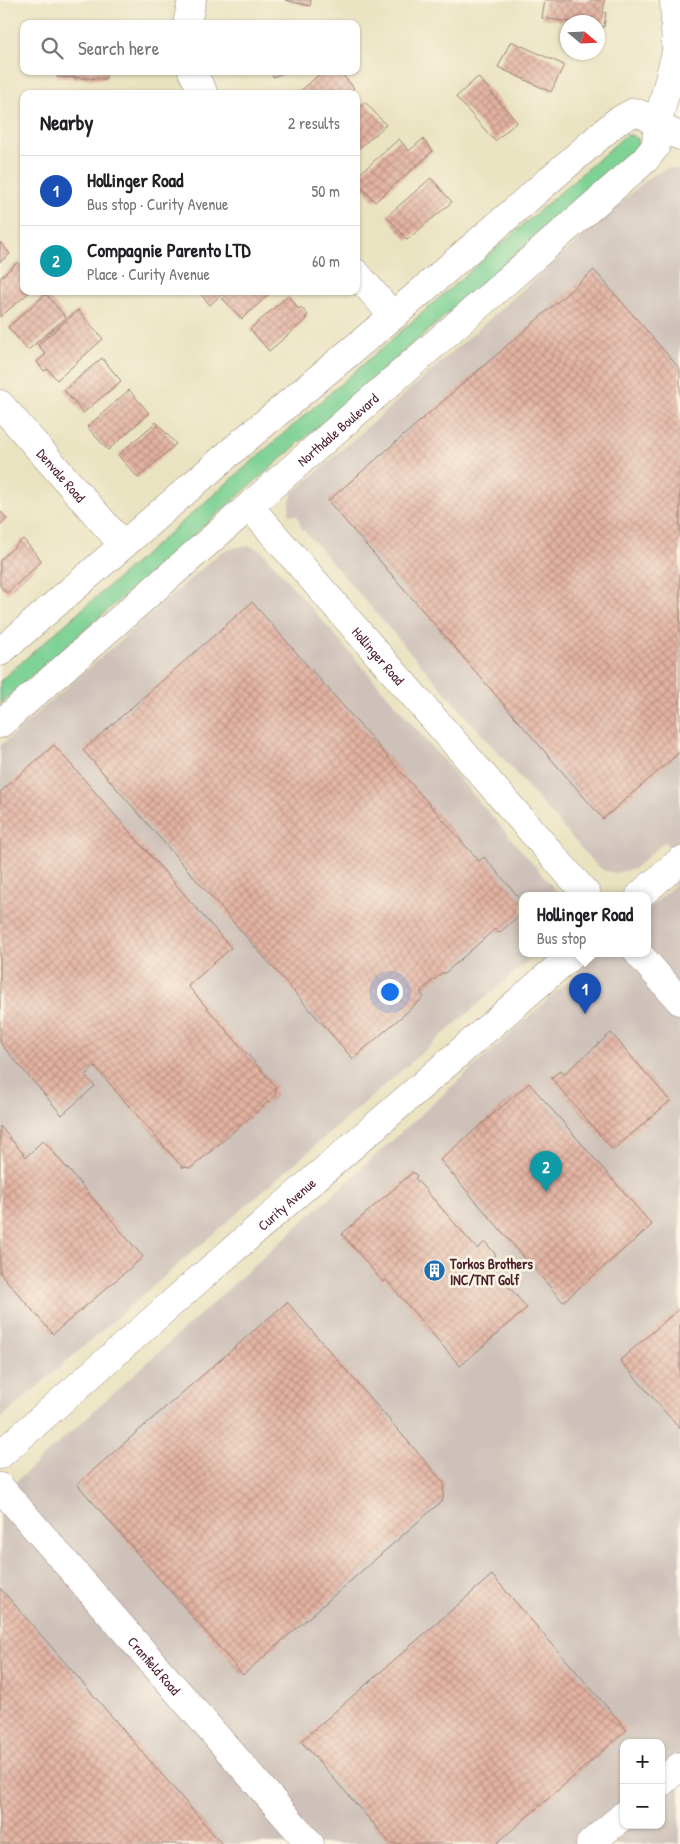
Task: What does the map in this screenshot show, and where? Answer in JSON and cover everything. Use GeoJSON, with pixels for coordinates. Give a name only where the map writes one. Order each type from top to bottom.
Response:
{"type":"FeatureCollection","features":[{"type":"Feature","properties":{"kind":"street"},"geometry":{"type":"LineString","coordinates":[[188,20],[192,0]]}},
{"type":"Feature","properties":{"kind":"street","name":"Northdale Boulevard"},"geometry":{"type":"LineString","coordinates":[[0,724],[645,160],[668,131],[676,52],[674,0]]}},
{"type":"Feature","properties":{"kind":"street"},"geometry":{"type":"LineString","coordinates":[[194,75],[202,90]]}},
{"type":"Feature","properties":{"kind":"street"},"geometry":{"type":"LineString","coordinates":[[0,652],[393,316],[616,122],[634,112],[649,116],[668,131]]}},
{"type":"Feature","properties":{"kind":"street"},"geometry":{"type":"LineString","coordinates":[[360,278],[393,316]]}},
{"type":"Feature","properties":{"kind":"street","name":"Denvale Road"},"geometry":{"type":"LineString","coordinates":[[0,404],[123,545]]}},
{"type":"Feature","properties":{"kind":"street","name":"Hollinger Road"},"geometry":{"type":"LineString","coordinates":[[249,506],[584,892]]}},
{"type":"Feature","properties":{"kind":"street"},"geometry":{"type":"LineString","coordinates":[[644,892],[680,861]]}},
{"type":"Feature","properties":{"kind":"street","name":"Curity Avenue"},"geometry":{"type":"LineString","coordinates":[[0,1455],[569,957]]}},
{"type":"Feature","properties":{"kind":"street"},"geometry":{"type":"LineString","coordinates":[[642,957],[680,1001]]}},
{"type":"Feature","properties":{"kind":"street","name":"Cranfield Road"},"geometry":{"type":"LineString","coordinates":[[0,1487],[310,1844]]}},
{"type":"Feature","properties":{"kind":"street"},"geometry":{"type":"LineString","coordinates":[[665,1779],[680,1766]]}},
{"type":"Feature","properties":{"kind":"street"},"geometry":{"type":"LineString","coordinates":[[590,1844],[620,1818]]}},
{"type":"Feature","properties":{"kind":"shaded area"},"geometry":{"type":"Polygon","coordinates":[[[668,168],[680,169],[680,839],[670,848],[664,842],[634,869],[615,873],[603,870],[594,863],[301,527],[297,515],[289,515],[289,504],[293,493],[652,175],[668,168]]]}},
{"type":"Feature","properties":{"kind":"shaded area"},"geometry":{"type":"Polygon","coordinates":[[[250,546],[262,551],[557,892],[519,892],[519,957],[532,957],[0,1419],[0,746],[221,552],[237,547],[250,546]]]}},
{"type":"Feature","properties":{"kind":"shaded area"},"geometry":{"type":"Polygon","coordinates":[[[680,880],[680,1844],[0,1844],[0,1496],[595,957],[651,957],[651,906],[680,880]]]}},
{"type":"Feature","properties":{"kind":"green space"},"geometry":{"type":"Polygon","coordinates":[[[631,135],[638,139],[637,148],[0,704],[0,681],[625,136],[631,135]]]}},
{"type":"Feature","properties":{"kind":"building"},"geometry":{"type":"Polygon","coordinates":[[[285,0],[311,0],[310,6],[285,0]]]}},
{"type":"Feature","properties":{"kind":"building"},"geometry":{"type":"Polygon","coordinates":[[[545,0],[605,0],[603,12],[606,13],[605,20],[605,15],[560,15],[560,20],[542,18],[545,0]]]}},
{"type":"Feature","properties":{"kind":"building"},"geometry":{"type":"Polygon","coordinates":[[[511,41],[564,65],[551,92],[498,67],[511,41]]]}},
{"type":"Feature","properties":{"kind":"building"},"geometry":{"type":"Polygon","coordinates":[[[57,75],[106,75],[106,79],[57,77],[57,75]]]}},
{"type":"Feature","properties":{"kind":"building"},"geometry":{"type":"Polygon","coordinates":[[[318,75],[343,75],[354,88],[352,90],[302,90],[318,75]]]}},
{"type":"Feature","properties":{"kind":"building"},"geometry":{"type":"Polygon","coordinates":[[[478,77],[517,122],[495,141],[456,97],[478,77]]]}},
{"type":"Feature","properties":{"kind":"building"},"geometry":{"type":"Polygon","coordinates":[[[365,102],[386,125],[360,148],[360,106],[365,102]]]}},
{"type":"Feature","properties":{"kind":"building"},"geometry":{"type":"Polygon","coordinates":[[[399,139],[409,151],[423,139],[433,151],[375,202],[360,185],[360,173],[399,139]]]}},
{"type":"Feature","properties":{"kind":"building"},"geometry":{"type":"Polygon","coordinates":[[[431,178],[452,202],[407,240],[387,216],[431,178]]]}},
{"type":"Feature","properties":{"kind":"building"},"geometry":{"type":"Polygon","coordinates":[[[0,242],[10,254],[0,262],[0,242]]]}},
{"type":"Feature","properties":{"kind":"building"},"geometry":{"type":"Polygon","coordinates":[[[18,262],[20,264],[20,295],[26,295],[0,317],[0,278],[18,262]]]}},
{"type":"Feature","properties":{"kind":"building"},"geometry":{"type":"Polygon","coordinates":[[[594,270],[680,369],[680,752],[603,819],[328,501],[594,270]]]}},
{"type":"Feature","properties":{"kind":"building"},"geometry":{"type":"Polygon","coordinates":[[[45,295],[66,318],[28,350],[8,327],[45,295]]]}},
{"type":"Feature","properties":{"kind":"building"},"geometry":{"type":"Polygon","coordinates":[[[201,295],[221,295],[210,305],[201,295]]]}},
{"type":"Feature","properties":{"kind":"building"},"geometry":{"type":"Polygon","coordinates":[[[225,295],[269,295],[242,319],[222,298],[225,295]]]}},
{"type":"Feature","properties":{"kind":"building"},"geometry":{"type":"Polygon","coordinates":[[[288,296],[299,309],[301,307],[308,315],[305,318],[307,319],[269,351],[250,329],[288,296]]]}},
{"type":"Feature","properties":{"kind":"building"},"geometry":{"type":"Polygon","coordinates":[[[78,310],[103,339],[57,380],[48,369],[44,371],[37,362],[46,354],[38,345],[78,310]]]}},
{"type":"Feature","properties":{"kind":"building"},"geometry":{"type":"Polygon","coordinates":[[[102,358],[121,381],[83,413],[64,390],[102,358]]]}},
{"type":"Feature","properties":{"kind":"building"},"geometry":{"type":"Polygon","coordinates":[[[129,390],[149,413],[108,450],[87,427],[129,390]]]}},
{"type":"Feature","properties":{"kind":"building"},"geometry":{"type":"Polygon","coordinates":[[[156,422],[176,444],[138,478],[118,455],[156,422]]]}},
{"type":"Feature","properties":{"kind":"building"},"geometry":{"type":"Polygon","coordinates":[[[0,511],[7,519],[0,525],[0,511]]]}},
{"type":"Feature","properties":{"kind":"building"},"geometry":{"type":"Polygon","coordinates":[[[23,539],[42,561],[7,593],[0,586],[0,560],[23,539]]]}},
{"type":"Feature","properties":{"kind":"building"},"geometry":{"type":"Polygon","coordinates":[[[252,602],[479,861],[484,857],[519,898],[519,916],[499,933],[495,929],[444,974],[443,972],[420,992],[424,997],[353,1059],[83,750],[252,602]]]}},
{"type":"Feature","properties":{"kind":"building"},"geometry":{"type":"Polygon","coordinates":[[[54,745],[231,948],[188,986],[276,1087],[275,1096],[191,1168],[182,1167],[95,1067],[85,1076],[95,1086],[62,1115],[0,1043],[0,792],[54,745]]]}},
{"type":"Feature","properties":{"kind":"building"},"geometry":{"type":"Polygon","coordinates":[[[611,1033],[670,1101],[613,1150],[551,1078],[561,1070],[564,1074],[611,1033]]]}},
{"type":"Feature","properties":{"kind":"building"},"geometry":{"type":"Polygon","coordinates":[[[529,1083],[652,1225],[563,1302],[440,1160],[529,1083]]]}},
{"type":"Feature","properties":{"kind":"building"},"geometry":{"type":"Polygon","coordinates":[[[0,1126],[26,1157],[43,1140],[143,1257],[53,1334],[0,1273],[0,1126]]]}},
{"type":"Feature","properties":{"kind":"building","name":"Torkos Brothers INC/TNT Golf"},"geometry":{"type":"Polygon","coordinates":[[[413,1172],[417,1176],[415,1178],[477,1249],[485,1242],[496,1255],[488,1262],[527,1308],[460,1366],[386,1280],[383,1282],[342,1234],[413,1172]]]}},
{"type":"Feature","properties":{"kind":"building"},"geometry":{"type":"Polygon","coordinates":[[[287,1302],[444,1483],[443,1500],[243,1675],[77,1484],[287,1302]]]}},
{"type":"Feature","properties":{"kind":"building"},"geometry":{"type":"Polygon","coordinates":[[[680,1308],[680,1429],[620,1360],[680,1308]]]}},
{"type":"Feature","properties":{"kind":"building"},"geometry":{"type":"Polygon","coordinates":[[[492,1575],[627,1730],[496,1844],[391,1844],[301,1741],[492,1575]]]}},
{"type":"Feature","properties":{"kind":"building"},"geometry":{"type":"Polygon","coordinates":[[[0,1588],[68,1666],[222,1844],[0,1844],[0,1588]]]}},
{"type":"Feature","properties":{"kind":"place","name":"Hollinger Road"},"geometry":{"type":"Point","coordinates":[585,1014]}},
{"type":"Feature","properties":{"kind":"place","name":"Compagnie Parento LTD"},"geometry":{"type":"Point","coordinates":[546,1192]}},
{"type":"Feature","properties":{"kind":"place","name":"Torkos Brothers INC/TNT Golf"},"geometry":{"type":"Point","coordinates":[434,1271]}}]}
